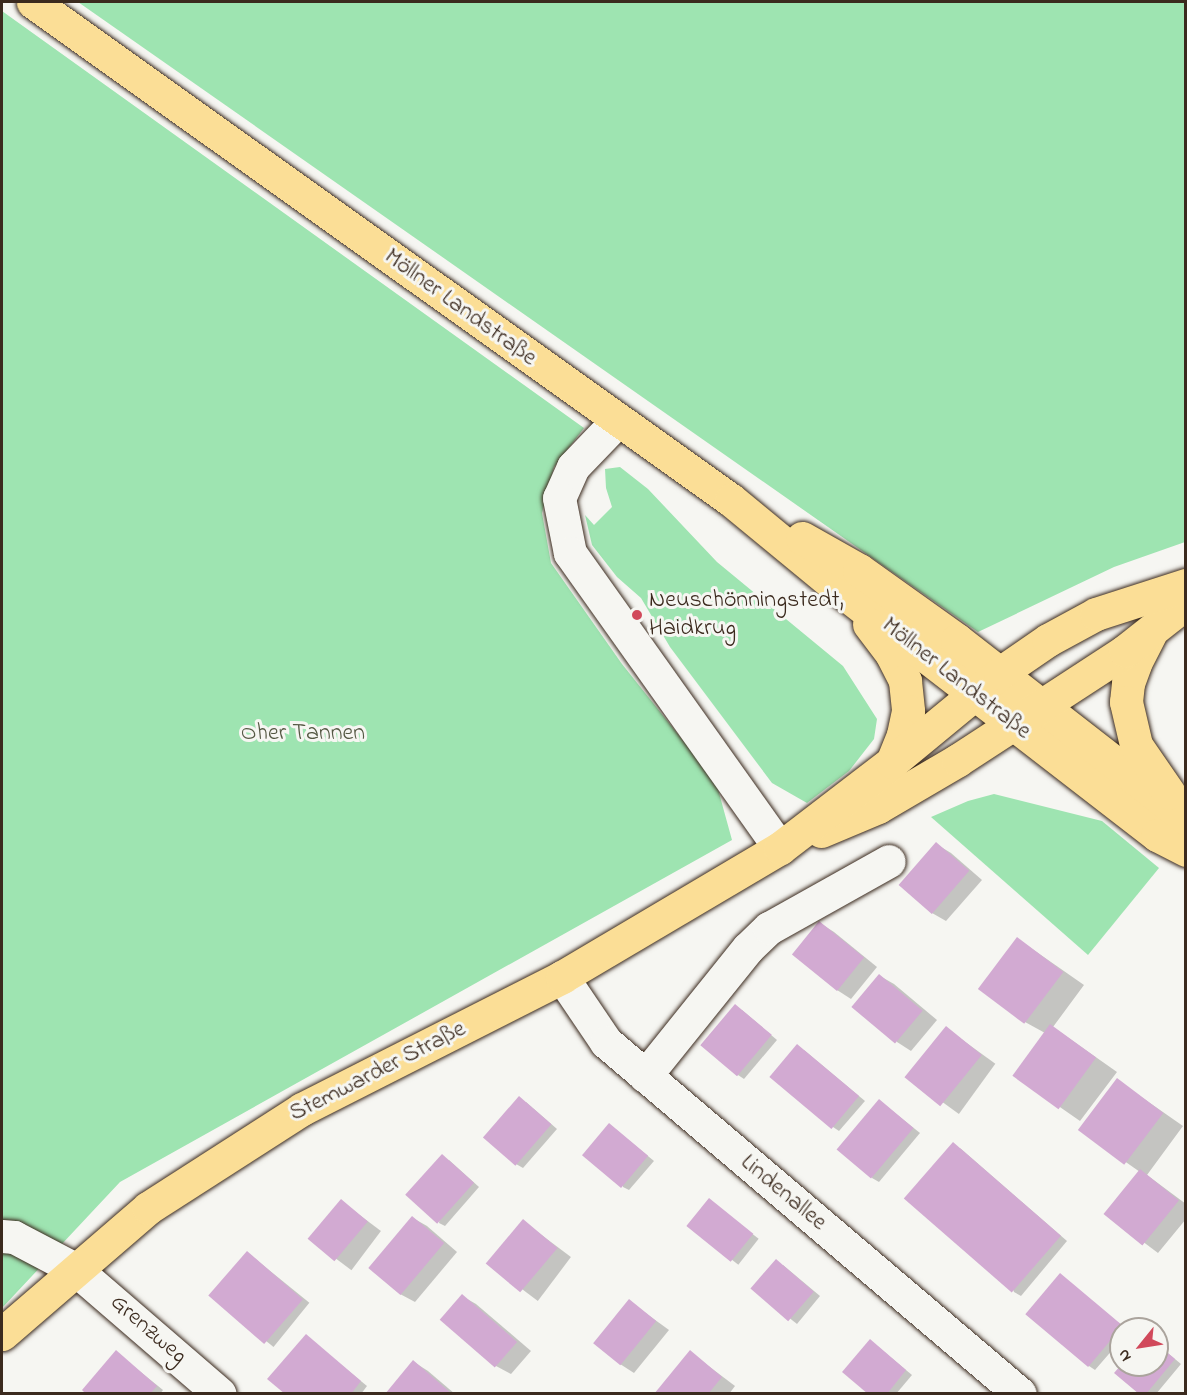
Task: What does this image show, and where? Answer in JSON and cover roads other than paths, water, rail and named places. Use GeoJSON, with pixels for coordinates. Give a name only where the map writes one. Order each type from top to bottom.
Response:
{"type":"FeatureCollection","features":[{"type":"Feature","properties":{"kind":"main road","name":"Möllner Landstraße"},"geometry":{"type":"LineString","coordinates":[[33,2],[732,500],[844,592],[988,683]]}},
{"type":"Feature","properties":{"kind":"main road","name":"Möllner Landstraße"},"geometry":{"type":"LineString","coordinates":[[732,500],[859,570],[1027,715],[1157,835],[1185,850]]}},
{"type":"Feature","properties":{"kind":"main road","name":"Stemwarder Straße"},"geometry":{"type":"LineString","coordinates":[[2,1334],[148,1208],[302,1109],[562,977],[780,848],[892,762],[988,683],[1048,640],[1096,614],[1185,585]]}},
{"type":"Feature","properties":{"kind":"main road"},"geometry":{"type":"LineString","coordinates":[[844,592],[892,655],[905,681],[908,711],[903,735],[892,762]]}},
{"type":"Feature","properties":{"kind":"main road","name":"Stemwarder Straße"},"geometry":{"type":"LineString","coordinates":[[780,848],[878,807],[1027,715],[1150,634],[1185,603]]}},
{"type":"Feature","properties":{"kind":"main road"},"geometry":{"type":"LineString","coordinates":[[1150,634],[1128,683],[1126,702],[1136,745],[1185,817]]}},
{"type":"Feature","properties":{"kind":"main road","name":"Möllner Landstraße"},"geometry":{"type":"LineString","coordinates":[[1027,715],[1185,817]]}},
{"type":"Feature","properties":{"kind":"street"},"geometry":{"type":"LineString","coordinates":[[618,420],[573,467],[559,498],[570,553],[780,848]]}},
{"type":"Feature","properties":{"kind":"street"},"geometry":{"type":"LineString","coordinates":[[645,1076],[748,948],[769,928],[889,861]]}},
{"type":"Feature","properties":{"kind":"street","name":"Lindenallee"},"geometry":{"type":"LineString","coordinates":[[562,977],[606,1041],[1020,1394]]}},
{"type":"Feature","properties":{"kind":"street","name":"Grenzweg"},"geometry":{"type":"LineString","coordinates":[[2,1236],[14,1237],[75,1269],[220,1394]]}},
{"type":"Feature","properties":{"kind":"place","name":"Neuschönningstedt, Haidkrug"},"geometry":{"type":"Point","coordinates":[637,615]}},
{"type":"Feature","properties":{"kind":"park label","name":"Oher Tannen"},"geometry":{"type":"Point","coordinates":[303,734]}}]}
